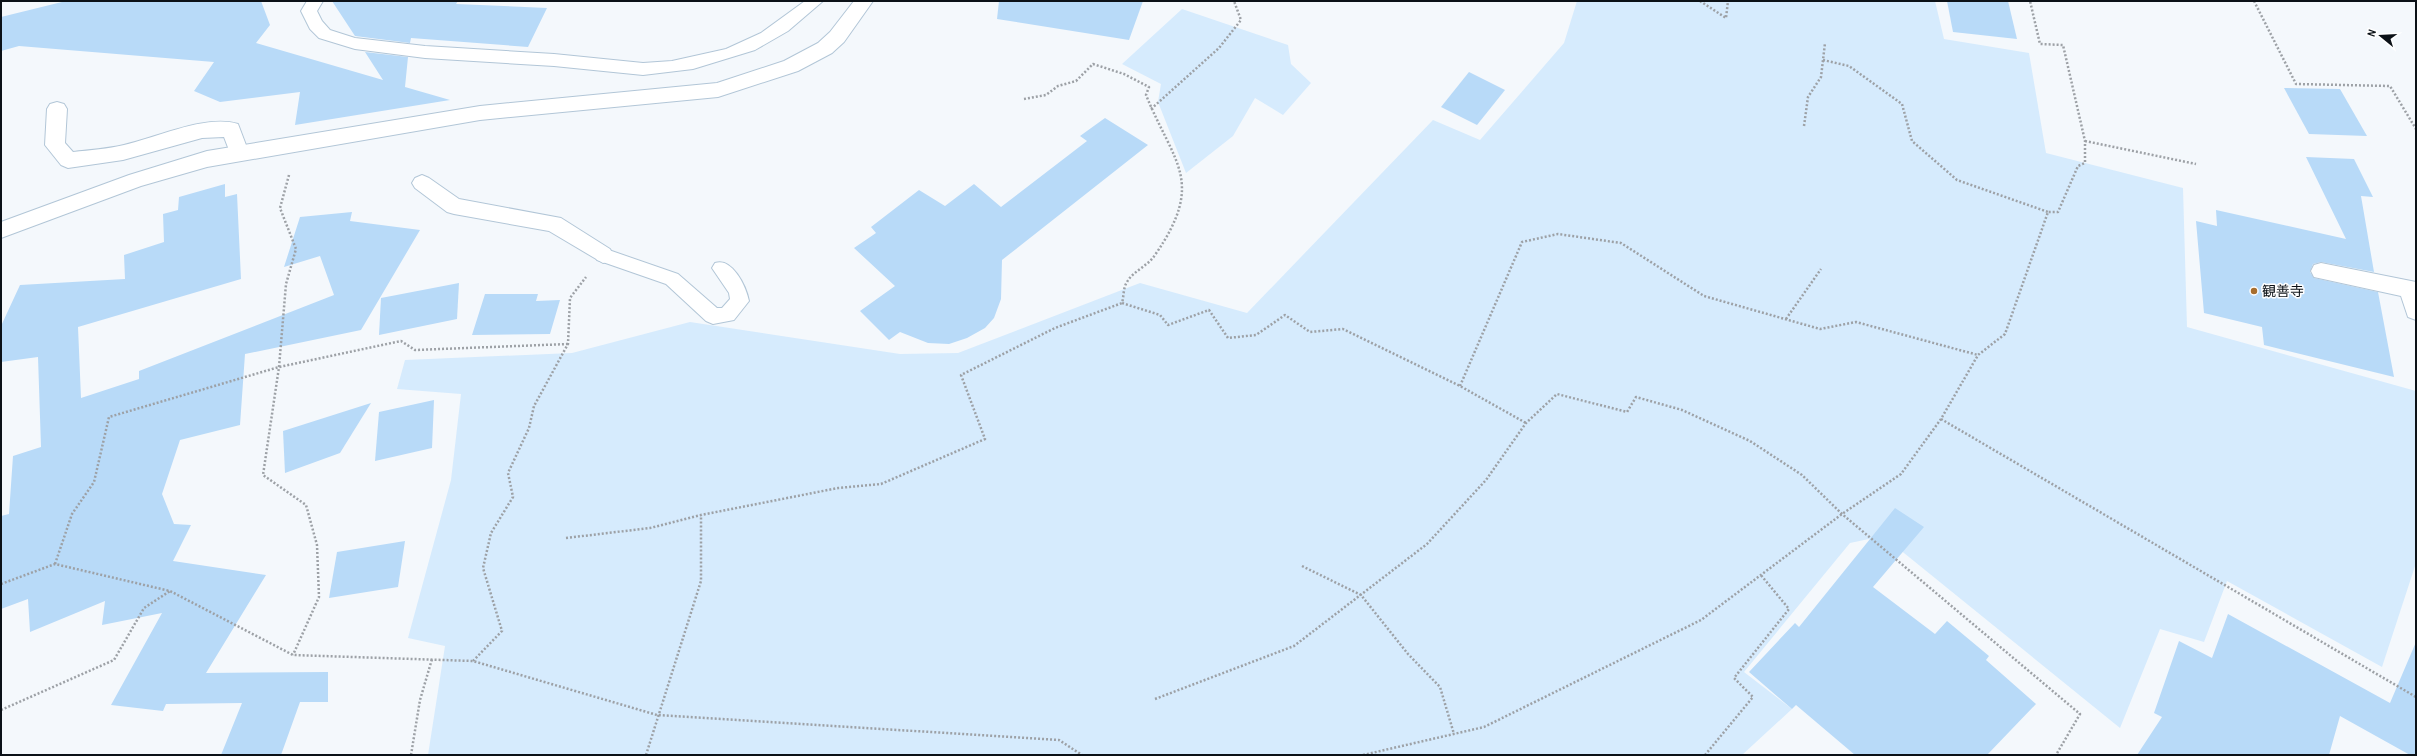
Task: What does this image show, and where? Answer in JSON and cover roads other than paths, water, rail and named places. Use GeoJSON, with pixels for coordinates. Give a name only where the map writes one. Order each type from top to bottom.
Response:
{"type":"FeatureCollection","features":[{"type":"Feature","properties":{"kind":"street"},"geometry":{"type":"LineString","coordinates":[[1,230],[136,180],[207,159],[480,113],[718,90],[767,76],[791,66],[825,48],[837,37],[864,1]]}},
{"type":"Feature","properties":{"kind":"street"},"geometry":{"type":"LineString","coordinates":[[57,109],[55,146],[68,160],[123,153],[202,131],[231,130],[239,153]]}},
{"type":"Feature","properties":{"kind":"street"},"geometry":{"type":"LineString","coordinates":[[422,183],[454,206],[554,224],[603,255]]}},
{"type":"Feature","properties":{"kind":"street"},"geometry":{"type":"LineString","coordinates":[[2321,271],[2410,289],[2416,311]]}},
{"type":"Feature","properties":{"kind":"lane"},"geometry":{"type":"LineString","coordinates":[[315,1],[309,11],[314,26],[329,36],[369,45],[416,52],[554,60],[654,68],[671,67],[726,55],[765,39],[793,21],[815,1]]}},
{"type":"Feature","properties":{"kind":"lane"},"geometry":{"type":"LineString","coordinates":[[603,255],[672,279],[713,316],[727,315],[740,301],[738,291],[721,268]]}},
{"type":"Feature","properties":{"kind":"place","name":"観善寺"},"geometry":{"type":"Point","coordinates":[2254,291]}}]}
